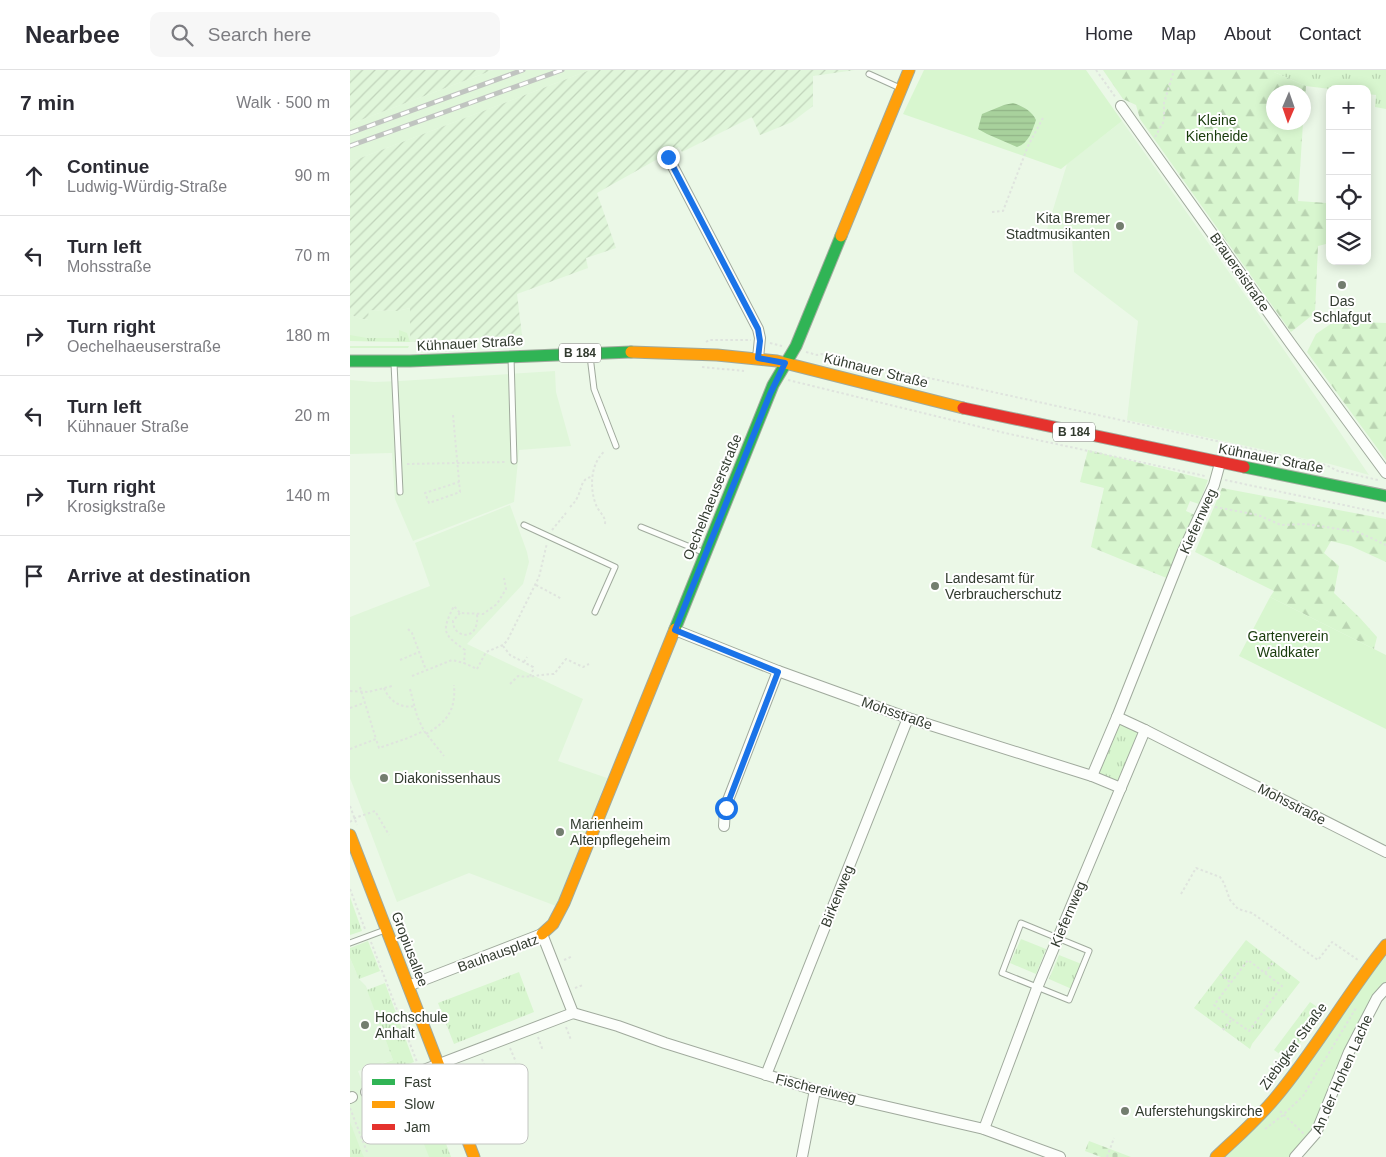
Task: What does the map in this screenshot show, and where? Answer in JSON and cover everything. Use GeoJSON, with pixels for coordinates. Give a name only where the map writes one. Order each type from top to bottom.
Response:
{"type":"FeatureCollection","features":[{"type":"Feature","properties":{"kind":"main road","name":"Oechelhaeuserstraße"},"geometry":{"type":"LineString","coordinates":[[542,934],[555,923],[573,882],[779,374],[796,345],[908,70]]}},
{"type":"Feature","properties":{"kind":"main road","name":"Kühnauer Straße"},"geometry":{"type":"LineString","coordinates":[[350,361],[590,353],[646,353],[758,358],[785,363],[984,413],[1386,496]]}},
{"type":"Feature","properties":{"kind":"main road","name":"Gropiusallee"},"geometry":{"type":"LineString","coordinates":[[350,836],[437,1064]]}},
{"type":"Feature","properties":{"kind":"main road","name":"Ziebigker Straße"},"geometry":{"type":"LineString","coordinates":[[1216,1157],[1272,1101],[1386,945]]}},
{"type":"Feature","properties":{"kind":"main road","name":"Gropiusallee"},"geometry":{"type":"LineString","coordinates":[[469,1144],[474,1157]]}},
{"type":"Feature","properties":{"kind":"street","name":"Brauereistraße"},"geometry":{"type":"LineString","coordinates":[[1122,106],[1291,344],[1386,473]]}},
{"type":"Feature","properties":{"kind":"street"},"geometry":{"type":"LineString","coordinates":[[668,157],[758,329],[760,341],[758,358]]}},
{"type":"Feature","properties":{"kind":"street","name":"Kiefernweg"},"geometry":{"type":"LineString","coordinates":[[1092,776],[1183,551],[1217,479],[1220,463]]}},
{"type":"Feature","properties":{"kind":"street","name":"Mohsstraße"},"geometry":{"type":"LineString","coordinates":[[675,630],[778,672],[908,718],[1092,776],[1121,788]]}},
{"type":"Feature","properties":{"kind":"street"},"geometry":{"type":"LineString","coordinates":[[724,826],[726,808],[778,672]]}},
{"type":"Feature","properties":{"kind":"street"},"geometry":{"type":"LineString","coordinates":[[1117,717],[1145,730]]}},
{"type":"Feature","properties":{"kind":"street","name":"Birkenweg"},"geometry":{"type":"LineString","coordinates":[[766,1075],[908,718]]}},
{"type":"Feature","properties":{"kind":"street","name":"Kiefernweg"},"geometry":{"type":"LineString","coordinates":[[984,1129],[1058,937],[1145,730]]}},
{"type":"Feature","properties":{"kind":"street","name":"Mohsstraße"},"geometry":{"type":"LineString","coordinates":[[1145,730],[1386,852]]}},
{"type":"Feature","properties":{"kind":"street","name":"Bauhausplatz"},"geometry":{"type":"LineString","coordinates":[[408,986],[542,934],[573,1013]]}},
{"type":"Feature","properties":{"kind":"street","name":"An der Hohen Lache"},"geometry":{"type":"LineString","coordinates":[[1295,1157],[1312,1140],[1349,1052],[1377,998],[1386,988]]}},
{"type":"Feature","properties":{"kind":"street"},"geometry":{"type":"LineString","coordinates":[[443,1064],[573,1013]]}},
{"type":"Feature","properties":{"kind":"street","name":"Fischereiweg"},"geometry":{"type":"LineString","coordinates":[[573,1013],[815,1090],[984,1129],[1060,1157]]}},
{"type":"Feature","properties":{"kind":"street"},"geometry":{"type":"LineString","coordinates":[[802,1157],[815,1090]]}},
{"type":"Feature","properties":{"kind":"lane"},"geometry":{"type":"LineString","coordinates":[[869,74],[901,88]]}},
{"type":"Feature","properties":{"kind":"lane"},"geometry":{"type":"LineString","coordinates":[[590,353],[594,390],[616,446]]}},
{"type":"Feature","properties":{"kind":"lane"},"geometry":{"type":"LineString","coordinates":[[511,356],[514,461]]}},
{"type":"Feature","properties":{"kind":"lane"},"geometry":{"type":"LineString","coordinates":[[394,361],[400,492]]}},
{"type":"Feature","properties":{"kind":"lane"},"geometry":{"type":"LineString","coordinates":[[524,525],[615,567],[595,612]]}},
{"type":"Feature","properties":{"kind":"lane"},"geometry":{"type":"LineString","coordinates":[[641,527],[706,553]]}},
{"type":"Feature","properties":{"kind":"lane"},"geometry":{"type":"LineString","coordinates":[[1021,922],[1058,937],[1089,951],[1069,1000],[1002,973],[1021,922]]}},
{"type":"Feature","properties":{"kind":"lane"},"geometry":{"type":"LineString","coordinates":[[350,943],[386,929]]}},
{"type":"Feature","properties":{"kind":"path"},"geometry":{"type":"LineString","coordinates":[[1096,70],[1122,106]]}},
{"type":"Feature","properties":{"kind":"path"},"geometry":{"type":"LineString","coordinates":[[1150,146],[1164,121],[1164,102],[1174,70]]}},
{"type":"Feature","properties":{"kind":"path"},"geometry":{"type":"LineString","coordinates":[[992,212],[1004,211],[1028,146],[1044,116]]}},
{"type":"Feature","properties":{"kind":"path"},"geometry":{"type":"LineString","coordinates":[[699,366],[704,369],[746,370]]}},
{"type":"Feature","properties":{"kind":"path"},"geometry":{"type":"LineString","coordinates":[[888,372],[897,371],[1326,465],[1338,471],[1386,481]]}},
{"type":"Feature","properties":{"kind":"path"},"geometry":{"type":"LineString","coordinates":[[779,374],[784,379],[1005,433],[1386,514]]}},
{"type":"Feature","properties":{"kind":"path"},"geometry":{"type":"LineString","coordinates":[[453,415],[460,492],[429,503],[425,493],[459,482]]}},
{"type":"Feature","properties":{"kind":"path"},"geometry":{"type":"LineString","coordinates":[[605,451],[597,459],[593,477],[595,504],[605,518],[605,524]]}},
{"type":"Feature","properties":{"kind":"path"},"geometry":{"type":"LineString","coordinates":[[398,465],[514,461]]}},
{"type":"Feature","properties":{"kind":"path"},"geometry":{"type":"LineString","coordinates":[[570,508],[578,498],[584,480],[590,476],[593,477]]}},
{"type":"Feature","properties":{"kind":"path"},"geometry":{"type":"LineString","coordinates":[[1206,505],[1258,515],[1281,525],[1306,524],[1358,532],[1386,545]]}},
{"type":"Feature","properties":{"kind":"path"},"geometry":{"type":"LineString","coordinates":[[412,676],[452,660],[476,669],[486,652],[503,645],[507,641],[539,578],[548,537],[566,512]]}},
{"type":"Feature","properties":{"kind":"path"},"geometry":{"type":"LineString","coordinates":[[464,663],[466,650],[449,639],[445,628],[454,606],[460,613],[483,614],[497,604],[506,589],[504,578]]}},
{"type":"Feature","properties":{"kind":"path"},"geometry":{"type":"LineString","coordinates":[[535,585],[562,599]]}},
{"type":"Feature","properties":{"kind":"path"},"geometry":{"type":"LineString","coordinates":[[460,613],[453,621],[454,628],[456,631],[465,634],[472,634],[476,630],[478,624],[477,614]]}},
{"type":"Feature","properties":{"kind":"path"},"geometry":{"type":"LineString","coordinates":[[408,629],[412,633],[426,670]]}},
{"type":"Feature","properties":{"kind":"path"},"geometry":{"type":"LineString","coordinates":[[503,645],[510,655],[533,668],[530,676]]}},
{"type":"Feature","properties":{"kind":"path"},"geometry":{"type":"LineString","coordinates":[[400,660],[419,652]]}},
{"type":"Feature","properties":{"kind":"path"},"geometry":{"type":"LineString","coordinates":[[524,662],[527,657]]}},
{"type":"Feature","properties":{"kind":"path"},"geometry":{"type":"LineString","coordinates":[[510,684],[518,676],[554,674],[566,659],[583,667],[589,664]]}},
{"type":"Feature","properties":{"kind":"path"},"geometry":{"type":"LineString","coordinates":[[426,734],[440,725],[449,716],[454,697],[454,685]]}},
{"type":"Feature","properties":{"kind":"path"},"geometry":{"type":"LineString","coordinates":[[350,692],[362,692],[392,686]]}},
{"type":"Feature","properties":{"kind":"path"},"geometry":{"type":"LineString","coordinates":[[360,687],[379,748],[424,731]]}},
{"type":"Feature","properties":{"kind":"path"},"geometry":{"type":"LineString","coordinates":[[384,688],[394,702],[406,707],[415,706]]}},
{"type":"Feature","properties":{"kind":"path"},"geometry":{"type":"LineString","coordinates":[[410,689],[424,731],[444,756]]}},
{"type":"Feature","properties":{"kind":"path"},"geometry":{"type":"LineString","coordinates":[[350,708],[364,704]]}},
{"type":"Feature","properties":{"kind":"path"},"geometry":{"type":"LineString","coordinates":[[350,749],[376,739]]}},
{"type":"Feature","properties":{"kind":"path"},"geometry":{"type":"LineString","coordinates":[[350,822],[375,810],[389,835]]}},
{"type":"Feature","properties":{"kind":"path"},"geometry":{"type":"LineString","coordinates":[[1181,894],[1196,868],[1203,869],[1220,877],[1230,900],[1238,909],[1252,913],[1318,960],[1332,942],[1368,968]]}},
{"type":"Feature","properties":{"kind":"path"},"geometry":{"type":"LineString","coordinates":[[350,889],[417,1064]]}},
{"type":"Feature","properties":{"kind":"path"},"geometry":{"type":"LineString","coordinates":[[560,961],[573,956]]}},
{"type":"Feature","properties":{"kind":"path"},"geometry":{"type":"LineString","coordinates":[[1248,960],[1282,986],[1249,1031],[1214,1005],[1231,983],[1248,960]]}},
{"type":"Feature","properties":{"kind":"path"},"geometry":{"type":"LineString","coordinates":[[1265,973],[1274,961]]}},
{"type":"Feature","properties":{"kind":"path"},"geometry":{"type":"LineString","coordinates":[[1220,974],[1231,983]]}},
{"type":"Feature","properties":{"kind":"path"},"geometry":{"type":"LineString","coordinates":[[570,989],[583,985]]}},
{"type":"Feature","properties":{"kind":"path"},"geometry":{"type":"LineString","coordinates":[[1223,1030],[1232,1019]]}},
{"type":"Feature","properties":{"kind":"path"},"geometry":{"type":"LineString","coordinates":[[565,1023],[571,1040]]}},
{"type":"Feature","properties":{"kind":"path"},"geometry":{"type":"LineString","coordinates":[[536,1034],[543,1051]]}},
{"type":"Feature","properties":{"kind":"path"},"geometry":{"type":"LineString","coordinates":[[508,1044],[516,1062]]}},
{"type":"Feature","properties":{"kind":"path"},"geometry":{"type":"LineString","coordinates":[[481,1055],[484,1064]]}},
{"type":"Feature","properties":{"kind":"path"},"geometry":{"type":"LineString","coordinates":[[1272,1101],[1283,1114],[1312,1140]]}},
{"type":"Feature","properties":{"kind":"path"},"geometry":{"type":"LineString","coordinates":[[350,1108],[362,1139]]}},
{"type":"Feature","properties":{"kind":"path"},"geometry":{"type":"LineString","coordinates":[[1107,1157],[1114,1138]]}},
{"type":"Feature","properties":{"kind":"path"},"geometry":{"type":"LineString","coordinates":[[364,1144],[367,1152]]}},
{"type":"Feature","properties":{"kind":"shaded area"},"geometry":{"type":"Polygon","coordinates":[[[350,70],[493,70],[350,124],[350,70]]]}},
{"type":"Feature","properties":{"kind":"shaded area"},"geometry":{"type":"Polygon","coordinates":[[[493,70],[590,70],[350,162],[350,124],[493,70]]]}},
{"type":"Feature","properties":{"kind":"shaded area"},"geometry":{"type":"Polygon","coordinates":[[[590,70],[855,70],[813,76],[813,106],[792,122],[760,135],[752,117],[682,152],[679,147],[597,193],[616,248],[586,258],[588,268],[517,294],[522,335],[410,342],[410,308],[397,311],[368,310],[369,320],[350,314],[350,162],[590,70]]]}},
{"type":"Feature","properties":{"kind":"shaded area"},"geometry":{"type":"Polygon","coordinates":[[[1013,103],[1026,109],[1036,120],[1027,140],[1017,147],[978,129],[982,114],[1013,103]]]}},
{"type":"Feature","properties":{"kind":"shaded area"},"geometry":{"type":"Polygon","coordinates":[[[1122,121],[1284,350],[1369,475],[1330,464],[1127,420],[1138,321],[1074,272],[1072,236],[1047,229],[1067,164],[1122,121]]]}},
{"type":"Feature","properties":{"kind":"shaded area"},"geometry":{"type":"Polygon","coordinates":[[[411,308],[410,342],[350,341],[350,314],[368,320],[368,310],[397,311],[411,308]]]}},
{"type":"Feature","properties":{"kind":"shaded area"},"geometry":{"type":"Polygon","coordinates":[[[555,371],[556,392],[571,446],[519,450],[514,502],[413,541],[395,499],[392,453],[350,454],[350,380],[374,382],[400,381],[555,371]]]}},
{"type":"Feature","properties":{"kind":"shaded area"},"geometry":{"type":"Polygon","coordinates":[[[510,505],[529,562],[523,584],[467,644],[583,699],[558,761],[607,778],[556,906],[469,873],[397,902],[350,778],[350,617],[430,586],[415,543],[510,505]]]}},
{"type":"Feature","properties":{"kind":"shaded area"},"geometry":{"type":"Polygon","coordinates":[[[350,958],[359,979],[366,986],[393,1060],[380,1064],[362,1064],[362,1070],[358,1071],[362,1081],[362,1144],[446,1144],[451,1157],[350,1157],[350,958]]]}},
{"type":"Feature","properties":{"kind":"green space"},"geometry":{"type":"Polygon","coordinates":[[[924,70],[1086,70],[1122,121],[1061,169],[903,114],[924,70]]]}},
{"type":"Feature","properties":{"kind":"green space","name":"Kleine Kienheide"},"geometry":{"type":"Polygon","coordinates":[[[1103,70],[1274,70],[1274,72],[1304,85],[1266,85],[1266,130],[1303,130],[1298,201],[1326,203],[1326,244],[1318,246],[1315,313],[1291,332],[1140,119],[1136,105],[1123,99],[1103,70]]]}},
{"type":"Feature","properties":{"kind":"green space"},"geometry":{"type":"Polygon","coordinates":[[[1274,70],[1386,70],[1386,109],[1375,107],[1376,95],[1371,94],[1371,85],[1326,85],[1326,88],[1311,87],[1311,85],[1304,85],[1274,72],[1274,70]]]}},
{"type":"Feature","properties":{"kind":"green space"},"geometry":{"type":"Polygon","coordinates":[[[1335,321],[1386,323],[1386,460],[1307,352],[1316,334],[1335,321]]]}},
{"type":"Feature","properties":{"kind":"green space"},"geometry":{"type":"Polygon","coordinates":[[[399,330],[407,333],[410,342],[350,341],[350,335],[367,338],[399,338],[399,330]]]}},
{"type":"Feature","properties":{"kind":"green space"},"geometry":{"type":"Polygon","coordinates":[[[350,346],[409,346],[408,348],[350,348],[350,346]]]}},
{"type":"Feature","properties":{"kind":"green space"},"geometry":{"type":"Polygon","coordinates":[[[1088,450],[1208,480],[1199,504],[1190,501],[1186,511],[1195,515],[1169,579],[1091,547],[1104,488],[1080,482],[1088,450]]]}},
{"type":"Feature","properties":{"kind":"green space"},"geometry":{"type":"Polygon","coordinates":[[[1222,488],[1386,519],[1386,562],[1351,546],[1331,541],[1324,553],[1339,566],[1334,593],[1377,637],[1374,649],[1270,597],[1274,591],[1195,552],[1222,488]]]}},
{"type":"Feature","properties":{"kind":"green space","name":"Gartenverein Waldkater"},"geometry":{"type":"Polygon","coordinates":[[[1270,597],[1386,655],[1386,729],[1239,656],[1270,597]]]}},
{"type":"Feature","properties":{"kind":"green space"},"geometry":{"type":"Polygon","coordinates":[[[1119,723],[1141,732],[1120,782],[1098,773],[1119,723]]]}},
{"type":"Feature","properties":{"kind":"green space"},"geometry":{"type":"Polygon","coordinates":[[[350,897],[362,931],[350,935],[350,897]]]}},
{"type":"Feature","properties":{"kind":"green space"},"geometry":{"type":"Polygon","coordinates":[[[1021,939],[1046,949],[1036,974],[1010,963],[1021,939]]]}},
{"type":"Feature","properties":{"kind":"green space"},"geometry":{"type":"Polygon","coordinates":[[[1246,940],[1300,982],[1250,1049],[1194,1008],[1246,940]]]}},
{"type":"Feature","properties":{"kind":"green space"},"geometry":{"type":"Polygon","coordinates":[[[368,941],[380,971],[359,979],[350,958],[350,948],[368,941]]]}},
{"type":"Feature","properties":{"kind":"green space"},"geometry":{"type":"Polygon","coordinates":[[[1059,955],[1084,965],[1074,990],[1049,979],[1059,955]]]}},
{"type":"Feature","properties":{"kind":"green space"},"geometry":{"type":"Polygon","coordinates":[[[1386,956],[1386,985],[1312,1135],[1292,1157],[1225,1157],[1386,956]]]}},
{"type":"Feature","properties":{"kind":"green space"},"geometry":{"type":"Polygon","coordinates":[[[519,972],[534,1012],[454,1044],[438,1003],[519,972]]]}},
{"type":"Feature","properties":{"kind":"green space"},"geometry":{"type":"Polygon","coordinates":[[[385,983],[414,1062],[409,1064],[382,1064],[393,1060],[367,990],[385,983]]]}},
{"type":"Feature","properties":{"kind":"green space"},"geometry":{"type":"Polygon","coordinates":[[[1310,1002],[1323,1011],[1288,1060],[1274,1050],[1310,1002]]]}},
{"type":"Feature","properties":{"kind":"green space"},"geometry":{"type":"Polygon","coordinates":[[[350,1122],[362,1153],[364,1157],[350,1157],[350,1122]]]}},
{"type":"Feature","properties":{"kind":"green space"},"geometry":{"type":"Polygon","coordinates":[[[1089,1141],[1131,1157],[1101,1157],[1085,1151],[1089,1141]]]}},
{"type":"Feature","properties":{"kind":"green space"},"geometry":{"type":"Polygon","coordinates":[[[424,1144],[446,1144],[451,1157],[429,1157],[424,1144]]]}},
{"type":"Feature","properties":{"kind":"railway"},"geometry":{"type":"LineString","coordinates":[[350,133],[523,70]]}},
{"type":"Feature","properties":{"kind":"railway"},"geometry":{"type":"LineString","coordinates":[[350,146],[562,70]]}},
{"type":"Feature","properties":{"kind":"traffic: fast"},"geometry":{"type":"LineString","coordinates":[[675,629],[773,385],[796,346],[841,236]]}},
{"type":"Feature","properties":{"kind":"traffic: fast"},"geometry":{"type":"LineString","coordinates":[[350,361],[410,361],[631,352]]}},
{"type":"Feature","properties":{"kind":"traffic: fast"},"geometry":{"type":"LineString","coordinates":[[1244,467],[1386,496]]}},
{"type":"Feature","properties":{"kind":"traffic: slow"},"geometry":{"type":"LineString","coordinates":[[841,236],[909,70]]}},
{"type":"Feature","properties":{"kind":"traffic: slow"},"geometry":{"type":"LineString","coordinates":[[631,352],[717,355],[777,361],[963,408]]}},
{"type":"Feature","properties":{"kind":"traffic: slow"},"geometry":{"type":"LineString","coordinates":[[542,934],[553,924],[564,903],[675,629]]}},
{"type":"Feature","properties":{"kind":"traffic: slow"},"geometry":{"type":"LineString","coordinates":[[350,835],[438,1064]]}},
{"type":"Feature","properties":{"kind":"traffic: slow"},"geometry":{"type":"LineString","coordinates":[[1216,1157],[1254,1121],[1291,1079],[1386,945]]}},
{"type":"Feature","properties":{"kind":"traffic: slow"},"geometry":{"type":"LineString","coordinates":[[469,1144],[474,1157]]}},
{"type":"Feature","properties":{"kind":"traffic: jam"},"geometry":{"type":"LineString","coordinates":[[963,408],[1244,467]]}},
{"type":"Feature","properties":{"kind":"place","name":"Kita Bremer Stadtmusikanten"},"geometry":{"type":"Point","coordinates":[1120,226]}},
{"type":"Feature","properties":{"kind":"place","name":"Das Schlafgut"},"geometry":{"type":"Point","coordinates":[1342,285]}},
{"type":"Feature","properties":{"kind":"place","name":"Landesamt für Verbraucherschutz"},"geometry":{"type":"Point","coordinates":[935,586]}},
{"type":"Feature","properties":{"kind":"place","name":"Diakonissenhaus"},"geometry":{"type":"Point","coordinates":[384,778]}},
{"type":"Feature","properties":{"kind":"place","name":"Marienheim Altenpflegeheim"},"geometry":{"type":"Point","coordinates":[560,832]}},
{"type":"Feature","properties":{"kind":"place","name":"Hochschule Anhalt"},"geometry":{"type":"Point","coordinates":[365,1025]}},
{"type":"Feature","properties":{"kind":"place","name":"Auferstehungskirche"},"geometry":{"type":"Point","coordinates":[1125,1111]}},
{"type":"Feature","properties":{"kind":"route"},"geometry":{"type":"LineString","coordinates":[[668,157],[758,329],[760,341],[758,358],[785,363],[770,394],[675,630],[778,672],[726,808]]}}]}
